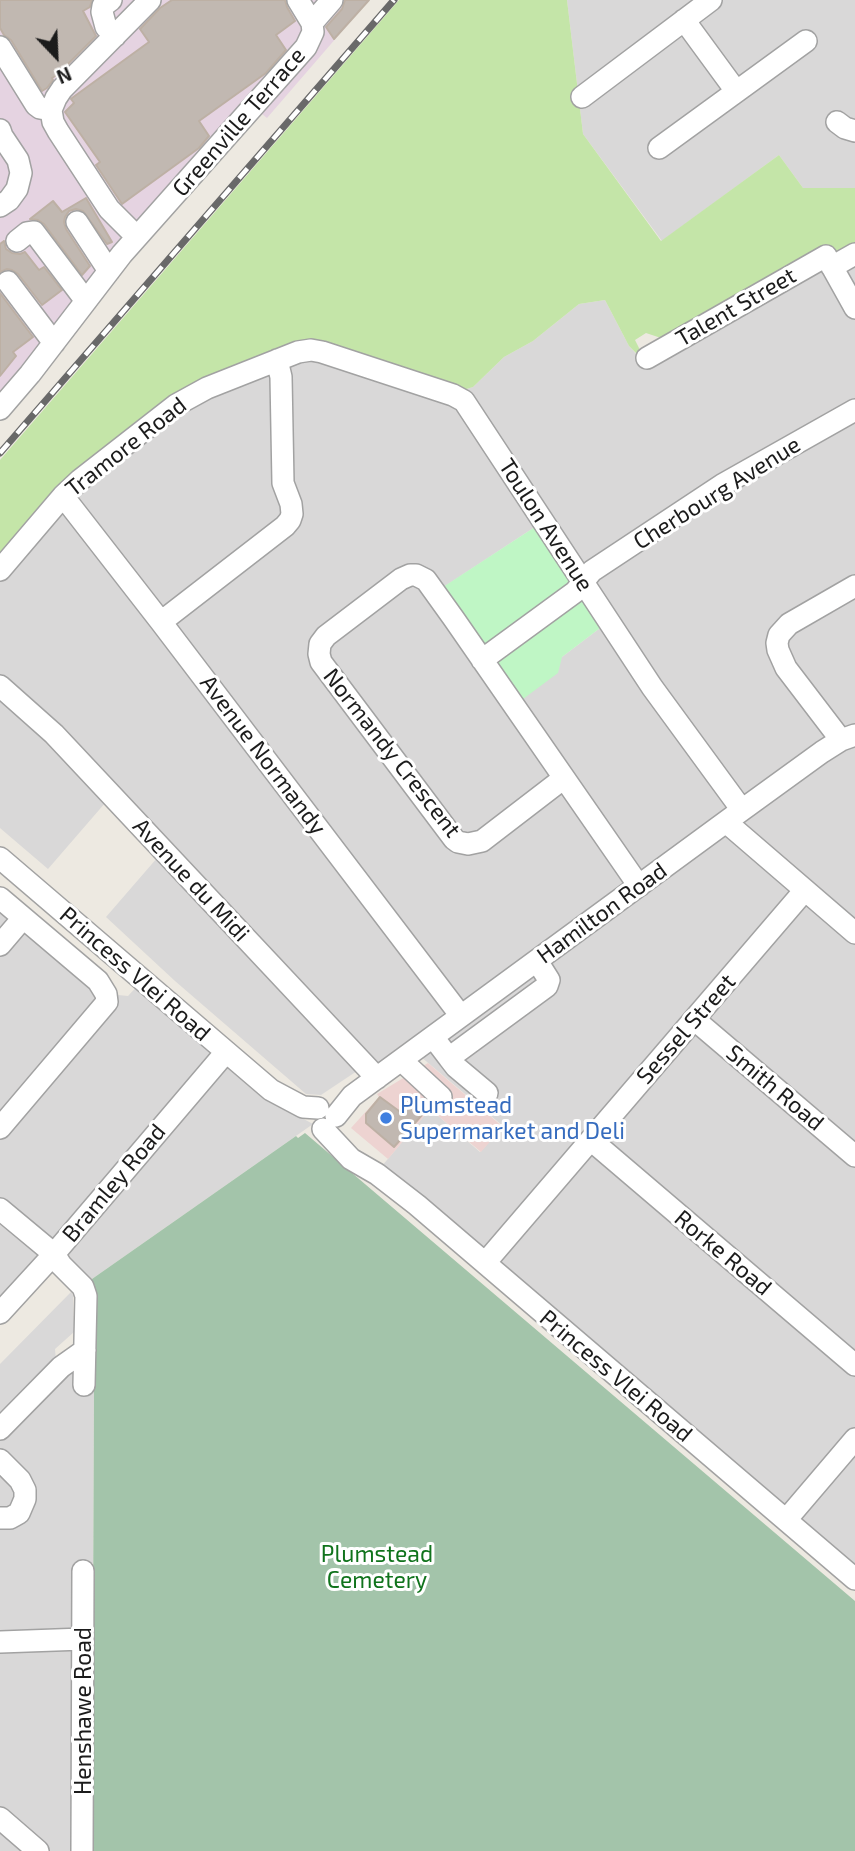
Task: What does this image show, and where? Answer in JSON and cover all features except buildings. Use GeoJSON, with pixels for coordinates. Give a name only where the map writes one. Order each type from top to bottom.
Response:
{"type":"FeatureCollection","features":[{"type":"Feature","properties":{"kind":"street"},"geometry":{"type":"LineString","coordinates":[[111,0],[102,10],[106,27],[115,36]]}},
{"type":"Feature","properties":{"kind":"street"},"geometry":{"type":"LineString","coordinates":[[137,237],[109,209],[58,131],[51,110],[62,89],[150,0]]}},
{"type":"Feature","properties":{"kind":"street","name":"Greenville Terrace"},"geometry":{"type":"LineString","coordinates":[[0,409],[137,237],[306,47],[313,32],[312,23],[298,0]]}},
{"type":"Feature","properties":{"kind":"street"},"geometry":{"type":"LineString","coordinates":[[312,23],[332,0]]}},
{"type":"Feature","properties":{"kind":"street"},"geometry":{"type":"LineString","coordinates":[[582,97],[711,0]]}},
{"type":"Feature","properties":{"kind":"street"},"geometry":{"type":"LineString","coordinates":[[684,20],[736,91]]}},
{"type":"Feature","properties":{"kind":"street"},"geometry":{"type":"LineString","coordinates":[[659,148],[806,41]]}},
{"type":"Feature","properties":{"kind":"street"},"geometry":{"type":"LineString","coordinates":[[0,47],[36,104],[40,108],[51,110]]}},
{"type":"Feature","properties":{"kind":"street"},"geometry":{"type":"LineString","coordinates":[[0,130],[18,160],[21,173],[17,189],[9,200],[0,206]]}},
{"type":"Feature","properties":{"kind":"street"},"geometry":{"type":"LineString","coordinates":[[77,222],[109,271]]}},
{"type":"Feature","properties":{"kind":"street"},"geometry":{"type":"LineString","coordinates":[[17,241],[27,233],[34,232],[86,301]]}},
{"type":"Feature","properties":{"kind":"street","name":"Talent Street"},"geometry":{"type":"LineString","coordinates":[[647,358],[829,262],[855,254]]}},
{"type":"Feature","properties":{"kind":"street"},"geometry":{"type":"LineString","coordinates":[[829,262],[855,308]]}},
{"type":"Feature","properties":{"kind":"street"},"geometry":{"type":"LineString","coordinates":[[8,282],[54,343]]}},
{"type":"Feature","properties":{"kind":"street","name":"Toulon Avenue"},"geometry":{"type":"LineString","coordinates":[[277,360],[304,350],[316,351],[461,399],[467,404],[734,816],[805,890],[855,933]]}},
{"type":"Feature","properties":{"kind":"street"},"geometry":{"type":"LineString","coordinates":[[162,622],[290,520],[292,509],[283,484],[281,377],[277,360]]}},
{"type":"Feature","properties":{"kind":"street","name":"Tramore Road"},"geometry":{"type":"LineString","coordinates":[[0,570],[79,480],[176,405],[207,388],[277,360]]}},
{"type":"Feature","properties":{"kind":"street","name":"Cherbourg Avenue"},"geometry":{"type":"LineString","coordinates":[[583,582],[592,571],[722,485],[855,410]]}},
{"type":"Feature","properties":{"kind":"street","name":"Avenue Normandy"},"geometry":{"type":"LineString","coordinates":[[63,496],[461,1016]]}},
{"type":"Feature","properties":{"kind":"street","name":"Normandy Crescent"},"geometry":{"type":"LineString","coordinates":[[564,778],[482,841],[468,844],[458,842],[321,662],[319,649],[326,636],[405,576],[421,577],[429,584],[482,660],[564,778],[639,886]]}},
{"type":"Feature","properties":{"kind":"street"},"geometry":{"type":"LineString","coordinates":[[482,660],[575,592],[583,582]]}},
{"type":"Feature","properties":{"kind":"street"},"geometry":{"type":"LineString","coordinates":[[848,738],[786,668],[777,643],[779,635],[789,624],[855,586]]}},
{"type":"Feature","properties":{"kind":"street","name":"Avenue du Midi"},"geometry":{"type":"LineString","coordinates":[[0,686],[54,734],[377,1078]]}},
{"type":"Feature","properties":{"kind":"street","name":"Hamilton Road"},"geometry":{"type":"LineString","coordinates":[[326,1118],[352,1096],[734,816],[848,738]]}},
{"type":"Feature","properties":{"kind":"street","name":"Princess Vlei Road"},"geometry":{"type":"LineString","coordinates":[[0,858],[271,1090],[326,1118],[351,1159],[377,1174],[417,1205],[855,1579]]}},
{"type":"Feature","properties":{"kind":"street","name":"Sessel Street"},"geometry":{"type":"LineString","coordinates":[[485,1264],[805,890]]}},
{"type":"Feature","properties":{"kind":"street"},"geometry":{"type":"LineString","coordinates":[[0,898],[98,981],[106,994],[107,1002],[0,1128]]}},
{"type":"Feature","properties":{"kind":"street"},"geometry":{"type":"LineString","coordinates":[[0,945],[23,918]]}},
{"type":"Feature","properties":{"kind":"street"},"geometry":{"type":"LineString","coordinates":[[449,1058],[547,986],[549,980],[537,961]]}},
{"type":"Feature","properties":{"kind":"street","name":"Smith Road"},"geometry":{"type":"LineString","coordinates":[[695,1020],[855,1156]]}},
{"type":"Feature","properties":{"kind":"street"},"geometry":{"type":"LineString","coordinates":[[433,1037],[456,1067],[487,1093]]}},
{"type":"Feature","properties":{"kind":"street","name":"Bramley Road"},"geometry":{"type":"LineString","coordinates":[[0,1312],[54,1254],[226,1052]]}},
{"type":"Feature","properties":{"kind":"street"},"geometry":{"type":"LineString","coordinates":[[401,1060],[441,1097]]}},
{"type":"Feature","properties":{"kind":"street","name":"Rorke Road"},"geometry":{"type":"LineString","coordinates":[[591,1140],[855,1365]]}},
{"type":"Feature","properties":{"kind":"street"},"geometry":{"type":"LineString","coordinates":[[0,1209],[54,1254],[85,1291],[84,1385]]}},
{"type":"Feature","properties":{"kind":"street"},"geometry":{"type":"LineString","coordinates":[[0,1430],[61,1367],[85,1350]]}},
{"type":"Feature","properties":{"kind":"street"},"geometry":{"type":"LineString","coordinates":[[786,1520],[855,1440]]}},
{"type":"Feature","properties":{"kind":"street"},"geometry":{"type":"LineString","coordinates":[[0,1460],[20,1480],[25,1490],[25,1499],[19,1513],[9,1518],[0,1518]]}},
{"type":"Feature","properties":{"kind":"street","name":"Henshawe Road"},"geometry":{"type":"LineString","coordinates":[[82,1851],[83,1571]]}},
{"type":"Feature","properties":{"kind":"street"},"geometry":{"type":"LineString","coordinates":[[0,1642],[83,1639]]}},
{"type":"Feature","properties":{"kind":"street"},"geometry":{"type":"LineString","coordinates":[[0,1818],[38,1851]]}},
{"type":"Feature","properties":{"kind":"shaded area"},"geometry":{"type":"Polygon","coordinates":[[[0,0],[369,0],[267,118],[262,114],[128,262],[0,397],[0,0]]]}},
{"type":"Feature","properties":{"kind":"shaded area"},"geometry":{"type":"Polygon","coordinates":[[[567,0],[855,0],[855,188],[803,188],[779,155],[662,241],[583,134],[567,0]]]}},
{"type":"Feature","properties":{"kind":"shaded area"},"geometry":{"type":"Polygon","coordinates":[[[855,253],[855,1578],[376,1173],[430,1109],[480,1152],[503,1126],[414,1051],[377,1077],[366,1065],[321,1095],[306,1094],[175,981],[106,917],[164,850],[112,795],[48,869],[0,828],[0,568],[175,405],[298,351],[463,390],[473,387],[504,357],[533,341],[579,304],[605,300],[629,346],[640,358],[855,253]],[[544,521],[436,592],[562,657],[604,625],[544,521]]]}},
{"type":"Feature","properties":{"kind":"shaded area"},"geometry":{"type":"Polygon","coordinates":[[[0,896],[108,994],[128,996],[142,981],[298,1116],[313,1124],[92,1279],[81,1283],[54,1253],[0,1312],[0,896]]]}},
{"type":"Feature","properties":{"kind":"shaded area"},"geometry":{"type":"Polygon","coordinates":[[[428,1063],[503,1127],[481,1152],[430,1109],[388,1159],[351,1128],[379,1097],[377,1094],[428,1063]]]}},
{"type":"Feature","properties":{"kind":"shaded area"},"geometry":{"type":"Polygon","coordinates":[[[71,1292],[74,1332],[55,1349],[56,1360],[73,1371],[74,1389],[94,1389],[93,1563],[85,1563],[83,1851],[0,1851],[0,1364],[71,1292]]]}},
{"type":"Feature","properties":{"kind":"green space"},"geometry":{"type":"Polygon","coordinates":[[[399,0],[567,0],[583,134],[661,241],[779,155],[803,188],[855,188],[855,249],[830,255],[824,245],[817,249],[812,258],[667,340],[646,333],[635,340],[643,356],[641,358],[629,346],[605,300],[579,304],[533,341],[504,357],[473,387],[463,390],[313,341],[203,382],[0,556],[0,460],[399,0]]]}},
{"type":"Feature","properties":{"kind":"green space"},"geometry":{"type":"Polygon","coordinates":[[[538,525],[570,576],[570,584],[484,646],[440,589],[538,525]]]}},
{"type":"Feature","properties":{"kind":"green space"},"geometry":{"type":"Polygon","coordinates":[[[576,600],[585,600],[604,625],[562,657],[558,673],[519,702],[495,661],[576,600]]]}},
{"type":"Feature","properties":{"kind":"green space","name":"Plumstead Cemetery"},"geometry":{"type":"Polygon","coordinates":[[[305,1133],[855,1601],[855,1851],[92,1851],[92,1279],[296,1136],[298,1138],[305,1133]]]}},
{"type":"Feature","properties":{"kind":"railway"},"geometry":{"type":"LineString","coordinates":[[0,453],[394,0]]}},
{"type":"Feature","properties":{"kind":"place","name":"Plumstead Supermarket and Deli"},"geometry":{"type":"Point","coordinates":[386,1118]}}]}
